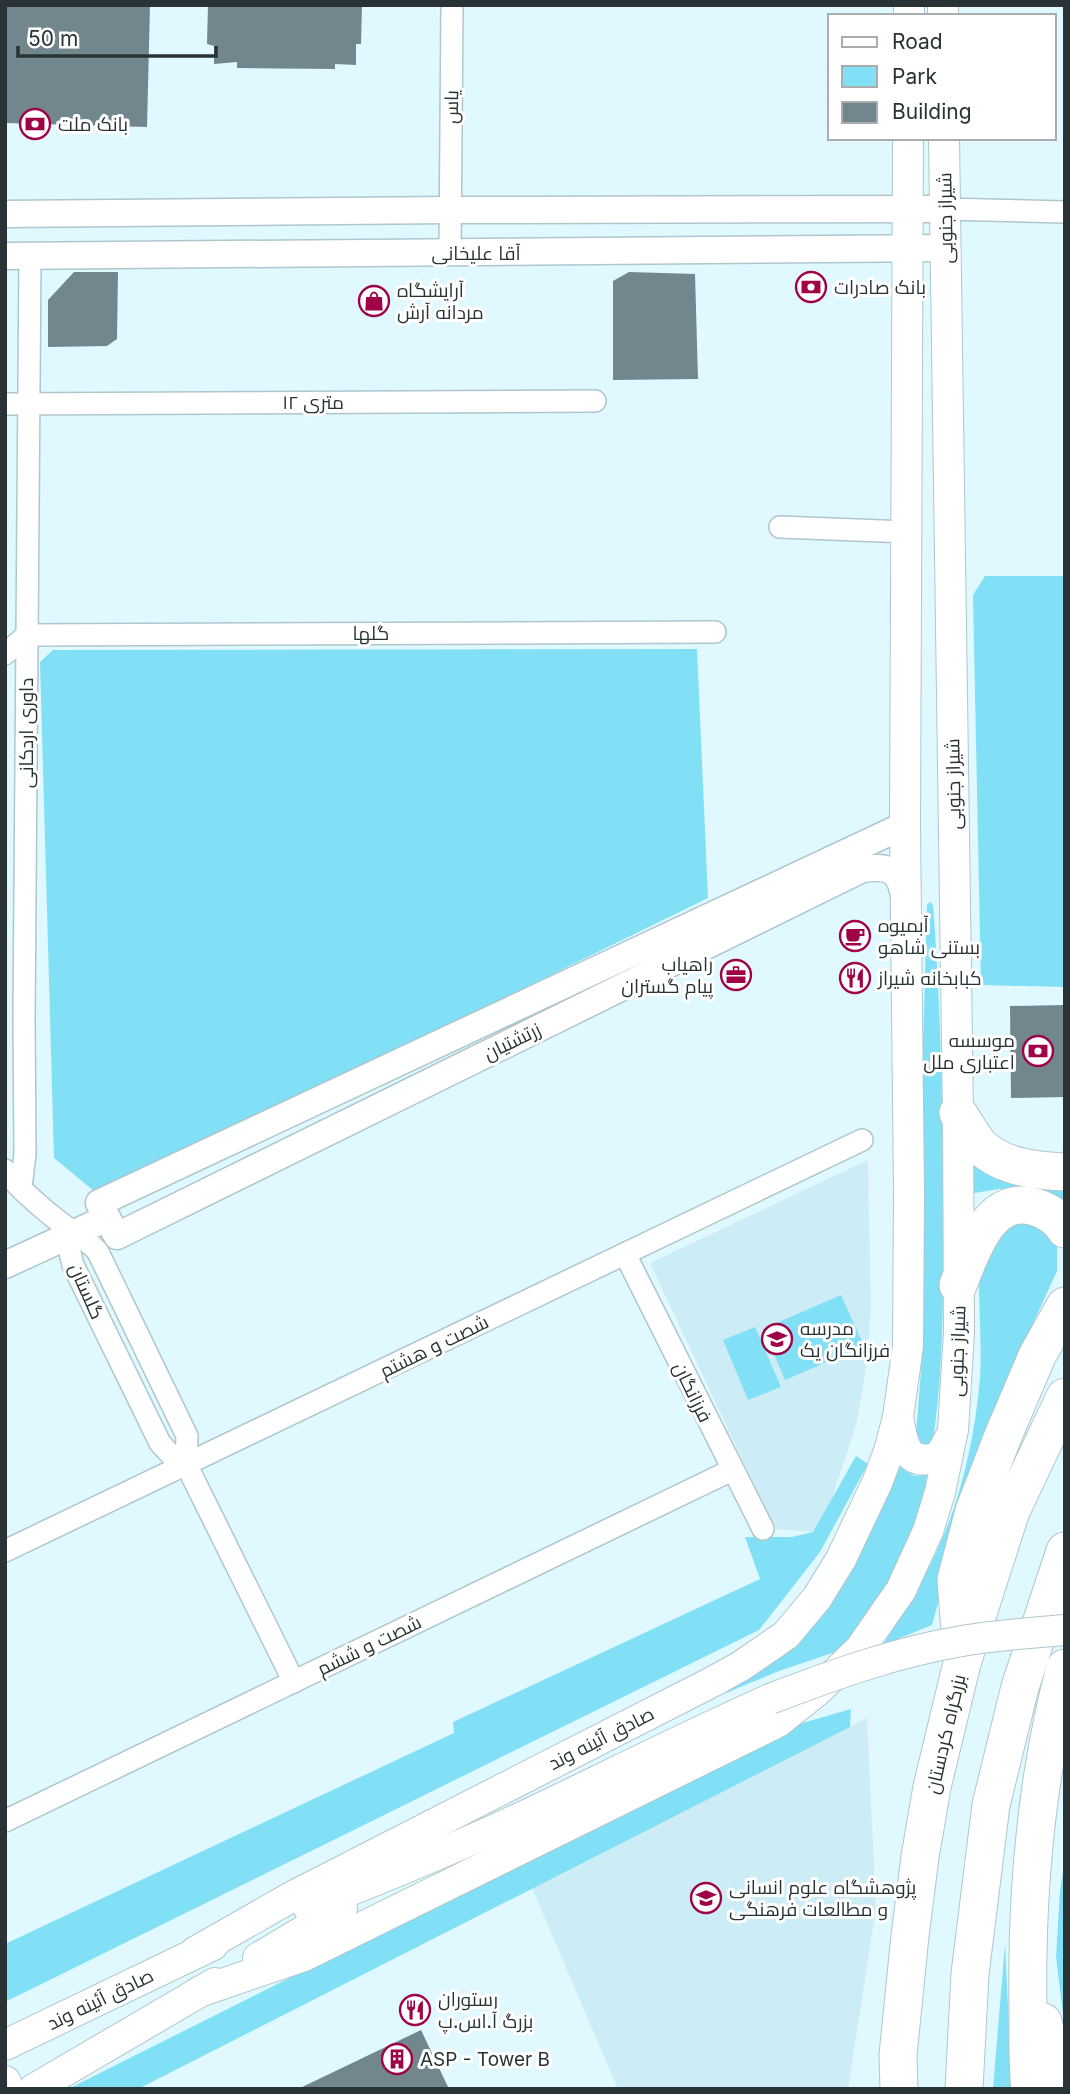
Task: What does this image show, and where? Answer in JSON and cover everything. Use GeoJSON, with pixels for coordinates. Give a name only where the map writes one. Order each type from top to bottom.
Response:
{"type":"FeatureCollection","features":[{"type":"Feature","properties":{"kind":"highway"},"geometry":{"type":"LineString","coordinates":[[958,1113],[979,1145],[999,1159],[1024,1168],[1065,1172]]}},
{"type":"Feature","properties":{"kind":"highway"},"geometry":{"type":"LineString","coordinates":[[958,1285],[977,1237],[992,1219],[1009,1206],[1026,1204],[1046,1210],[1060,1221],[1065,1229]]}},
{"type":"Feature","properties":{"kind":"highway"},"geometry":{"type":"LineString","coordinates":[[962,1663],[956,1580],[974,1511],[1007,1424],[1063,1303]]}},
{"type":"Feature","properties":{"kind":"highway","name":"بزرگراه کردستان"},"geometry":{"type":"LineString","coordinates":[[895,2077],[920,1857],[932,1787],[962,1663],[1011,1511],[1065,1397]]}},
{"type":"Feature","properties":{"kind":"highway"},"geometry":{"type":"LineString","coordinates":[[964,2089],[970,1974],[991,1805],[1020,1687],[1065,1551]]}},
{"type":"Feature","properties":{"kind":"highway"},"geometry":{"type":"LineString","coordinates":[[1030,2089],[1027,1960],[1033,1862],[1052,1715],[1065,1668]]}},
{"type":"Feature","properties":{"kind":"highway"},"geometry":{"type":"LineString","coordinates":[[1042,1785],[1065,1741]]}},
{"type":"Feature","properties":{"kind":"highway"},"geometry":{"type":"LineString","coordinates":[[1027,1960],[1061,2089]]}},
{"type":"Feature","properties":{"kind":"main road","name":"شیراز جنوبی"},"geometry":{"type":"LineString","coordinates":[[898,1417],[908,1346],[909,1193],[905,1015],[908,140]]}},
{"type":"Feature","properties":{"kind":"main road","name":"شیراز جنوبی"},"geometry":{"type":"LineString","coordinates":[[774,1710],[817,1691],[860,1649],[901,1590],[928,1531],[943,1481],[953,1430],[959,1333],[958,1113],[944,140]]}},
{"type":"Feature","properties":{"kind":"main road"},"geometry":{"type":"LineString","coordinates":[[898,1417],[907,1451],[916,1459],[929,1460],[940,1456],[953,1430]]}},
{"type":"Feature","properties":{"kind":"main road","name":"صادق آئینه وند"},"geometry":{"type":"LineString","coordinates":[[5,2045],[195,1952],[295,1895],[714,1681],[786,1635],[817,1598],[841,1559],[877,1483],[898,1417]]}},
{"type":"Feature","properties":{"kind":"main road"},"geometry":{"type":"LineString","coordinates":[[774,1710],[846,1670],[961,1641],[1065,1630]]}},
{"type":"Feature","properties":{"kind":"main road","name":"صادق آئینه وند"},"geometry":{"type":"LineString","coordinates":[[195,1952],[416,1864],[538,1810],[667,1746],[774,1710]]}},
{"type":"Feature","properties":{"kind":"main road","name":"صادق آئینه وند"},"geometry":{"type":"LineString","coordinates":[[199,1992],[304,1956],[774,1710]]}},
{"type":"Feature","properties":{"kind":"main road","name":"صادق آئینه وند"},"geometry":{"type":"LineString","coordinates":[[34,2089],[416,1864]]}},
{"type":"Feature","properties":{"kind":"main road"},"geometry":{"type":"LineString","coordinates":[[5,2081],[9,2089]]}},
{"type":"Feature","properties":{"kind":"street","name":"یاس"},"geometry":{"type":"LineString","coordinates":[[450,253],[452,5]]}},
{"type":"Feature","properties":{"kind":"street"},"geometry":{"type":"LineString","coordinates":[[18,256],[18,214],[944,209],[1065,212]]}},
{"type":"Feature","properties":{"kind":"street","name":"آقا علیخانی"},"geometry":{"type":"LineString","coordinates":[[18,256],[946,248]]}},
{"type":"Feature","properties":{"kind":"street","name":"داوری اردکانی"},"geometry":{"type":"LineString","coordinates":[[18,256],[30,404],[27,635],[15,1018],[25,1154],[21,1186]]}},
{"type":"Feature","properties":{"kind":"street","name":"۱۲ متری"},"geometry":{"type":"LineString","coordinates":[[5,404],[595,401]]}},
{"type":"Feature","properties":{"kind":"street"},"geometry":{"type":"LineString","coordinates":[[780,527],[907,532]]}},
{"type":"Feature","properties":{"kind":"street","name":"گلها"},"geometry":{"type":"LineString","coordinates":[[27,635],[715,632]]}},
{"type":"Feature","properties":{"kind":"street"},"geometry":{"type":"LineString","coordinates":[[5,654],[27,635]]}},
{"type":"Feature","properties":{"kind":"street","name":"زرتشتیان"},"geometry":{"type":"LineString","coordinates":[[905,825],[99,1203],[117,1236],[862,869],[881,867],[895,872],[902,883],[906,906]]}},
{"type":"Feature","properties":{"kind":"street","name":"شصت و هشتم"},"geometry":{"type":"LineString","coordinates":[[5,1551],[862,1140]]}},
{"type":"Feature","properties":{"kind":"street"},"geometry":{"type":"LineString","coordinates":[[5,1170],[73,1232]]}},
{"type":"Feature","properties":{"kind":"street"},"geometry":{"type":"LineString","coordinates":[[5,1265],[107,1218]]}},
{"type":"Feature","properties":{"kind":"street","name":"گلستان"},"geometry":{"type":"LineString","coordinates":[[73,1232],[69,1248],[73,1265],[160,1443],[171,1455],[186,1464],[294,1682]]}},
{"type":"Feature","properties":{"kind":"street","name":"فرزانگان"},"geometry":{"type":"LineString","coordinates":[[625,1254],[763,1529]]}},
{"type":"Feature","properties":{"kind":"street","name":"شصت و ششم"},"geometry":{"type":"LineString","coordinates":[[5,1821],[732,1471]]}},
{"type":"Feature","properties":{"kind":"shaded area","name":"مدرسه فرزانگان یک"},"geometry":{"type":"Polygon","coordinates":[[[868,1160],[871,1310],[866,1368],[856,1425],[827,1513],[813,1532],[775,1529],[650,1263],[868,1160]]]}},
{"type":"Feature","properties":{"kind":"shaded area","name":"پژوهشگاه علوم انسانی و مطالعات فرهنگی"},"geometry":{"type":"Polygon","coordinates":[[[867,1718],[876,1908],[848,2089],[618,2089],[532,1888],[867,1718]]]}},
{"type":"Feature","properties":{"kind":"green space"},"geometry":{"type":"Polygon","coordinates":[[[985,576],[1065,576],[1065,987],[981,985],[973,595],[985,576]]]}},
{"type":"Feature","properties":{"kind":"green space"},"geometry":{"type":"Polygon","coordinates":[[[697,649],[708,898],[100,1196],[54,1158],[40,662],[53,650],[697,649]]]}},
{"type":"Feature","properties":{"kind":"green space"},"geometry":{"type":"Polygon","coordinates":[[[930,902],[933,905],[940,1022],[943,1276],[941,1362],[936,1419],[932,1447],[925,1453],[916,1434],[921,1371],[921,1113],[927,905],[930,902]]]}},
{"type":"Feature","properties":{"kind":"green space"},"geometry":{"type":"Polygon","coordinates":[[[968,1154],[1065,1183],[1065,1204],[1029,1189],[969,1194],[968,1154]]]}},
{"type":"Feature","properties":{"kind":"green space"},"geometry":{"type":"Polygon","coordinates":[[[1029,1215],[1057,1244],[1057,1271],[1021,1350],[973,1475],[932,1625],[883,1645],[936,1553],[953,1511],[965,1468],[975,1423],[980,1378],[979,1283],[986,1241],[1029,1215]]]}},
{"type":"Feature","properties":{"kind":"green space"},"geometry":{"type":"Polygon","coordinates":[[[841,1295],[864,1346],[785,1380],[763,1329],[841,1295]]]}},
{"type":"Feature","properties":{"kind":"green space"},"geometry":{"type":"Polygon","coordinates":[[[755,1327],[781,1387],[748,1400],[723,1340],[755,1327]]]}},
{"type":"Feature","properties":{"kind":"green space"},"geometry":{"type":"Polygon","coordinates":[[[856,1456],[868,1464],[820,1552],[759,1630],[5,2002],[5,1944],[454,1733],[453,1722],[760,1579],[745,1537],[792,1537],[813,1532],[856,1456]]]}},
{"type":"Feature","properties":{"kind":"green space"},"geometry":{"type":"Polygon","coordinates":[[[896,1465],[915,1476],[937,1473],[926,1522],[853,1646],[779,1671],[726,1693],[751,1672],[896,1465]]]}},
{"type":"Feature","properties":{"kind":"green space"},"geometry":{"type":"Polygon","coordinates":[[[851,1709],[850,1727],[138,2089],[68,2089],[778,1730],[851,1709]]]}},
{"type":"Feature","properties":{"kind":"green space"},"geometry":{"type":"Polygon","coordinates":[[[1065,1859],[1065,2031],[1056,1957],[1065,1859]]]}},
{"type":"Feature","properties":{"kind":"green space"},"geometry":{"type":"Polygon","coordinates":[[[1005,1944],[1012,2089],[993,2089],[1005,1944]]]}},
{"type":"Feature","properties":{"kind":"building"},"geometry":{"type":"Polygon","coordinates":[[[5,5],[150,5],[147,127],[5,123],[5,5]]]}},
{"type":"Feature","properties":{"kind":"building"},"geometry":{"type":"Polygon","coordinates":[[[208,5],[362,5],[361,44],[356,44],[356,65],[335,64],[335,69],[237,68],[237,62],[214,64],[214,46],[207,44],[208,5]]]}},
{"type":"Feature","properties":{"kind":"building"},"geometry":{"type":"Polygon","coordinates":[[[74,272],[118,272],[117,339],[107,346],[48,347],[48,300],[74,272]]]}},
{"type":"Feature","properties":{"kind":"building"},"geometry":{"type":"Polygon","coordinates":[[[629,272],[695,274],[698,379],[613,380],[613,281],[629,272]]]}},
{"type":"Feature","properties":{"kind":"building","name":"موسسه اعتباری ملل"},"geometry":{"type":"Polygon","coordinates":[[[1065,1005],[1065,1097],[1011,1098],[1010,1006],[1065,1005]]]}},
{"type":"Feature","properties":{"kind":"building","name":"ASP - Tower B"},"geometry":{"type":"Polygon","coordinates":[[[421,2030],[449,2089],[298,2089],[421,2030]]]}},
{"type":"Feature","properties":{"kind":"place","name":"بانک ملت"},"geometry":{"type":"Point","coordinates":[35,124]}},
{"type":"Feature","properties":{"kind":"place","name":"بانک صادرات"},"geometry":{"type":"Point","coordinates":[811,287]}},
{"type":"Feature","properties":{"kind":"place","name":"آرایشگاه مردانه آرش"},"geometry":{"type":"Point","coordinates":[374,301]}},
{"type":"Feature","properties":{"kind":"place","name":"آبمیوه بستنی شاهو"},"geometry":{"type":"Point","coordinates":[855,936]}},
{"type":"Feature","properties":{"kind":"place","name":"راهیاب پیام گستران"},"geometry":{"type":"Point","coordinates":[736,975]}},
{"type":"Feature","properties":{"kind":"place","name":"کبابخانه شیراز"},"geometry":{"type":"Point","coordinates":[855,978]}},
{"type":"Feature","properties":{"kind":"place","name":"موسسه اعتباری ملل"},"geometry":{"type":"Point","coordinates":[1038,1051]}},
{"type":"Feature","properties":{"kind":"place","name":"مدرسه فرزانگان یک"},"geometry":{"type":"Point","coordinates":[777,1339]}},
{"type":"Feature","properties":{"kind":"place","name":"پژوهشگاه علوم انسانی و مطالعات فرهنگی"},"geometry":{"type":"Point","coordinates":[706,1898]}},
{"type":"Feature","properties":{"kind":"place","name":"رستوران بزرگ آ.اس.پ"},"geometry":{"type":"Point","coordinates":[415,2010]}},
{"type":"Feature","properties":{"kind":"place","name":"ASP - Tower B"},"geometry":{"type":"Point","coordinates":[397,2059]}}]}
